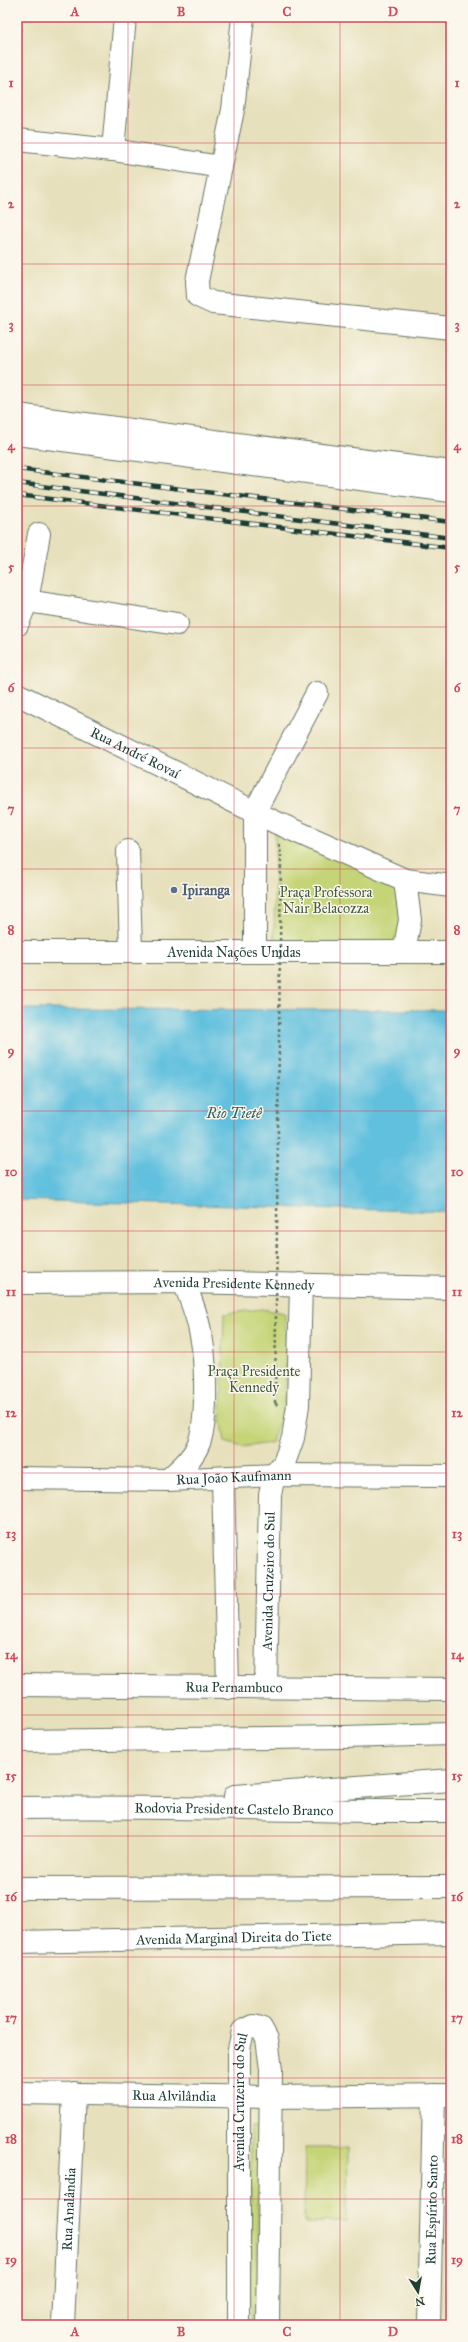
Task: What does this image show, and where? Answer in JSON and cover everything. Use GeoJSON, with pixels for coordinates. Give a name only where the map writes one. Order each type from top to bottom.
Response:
{"type":"FeatureCollection","features":[{"type":"Feature","properties":{"kind":"main road"},"geometry":{"type":"LineString","coordinates":[[113,150],[125,17]]}},
{"type":"Feature","properties":{"kind":"main road"},"geometry":{"type":"LineString","coordinates":[[243,17],[232,110],[198,281],[198,296],[213,303],[451,328]]}},
{"type":"Feature","properties":{"kind":"main road"},"geometry":{"type":"LineString","coordinates":[[17,140],[113,150],[221,167]]}},
{"type":"Feature","properties":{"kind":"main road"},"geometry":{"type":"LineString","coordinates":[[17,415],[451,472]]}},
{"type":"Feature","properties":{"kind":"main road"},"geometry":{"type":"LineString","coordinates":[[17,434],[451,491]]}},
{"type":"Feature","properties":{"kind":"main road"},"geometry":{"type":"LineString","coordinates":[[39,534],[26,557],[20,615],[177,624]]}},
{"type":"Feature","properties":{"kind":"main road"},"geometry":{"type":"LineString","coordinates":[[255,952],[255,811],[317,693]]}},
{"type":"Feature","properties":{"kind":"main road","name":"Rua André Rovaí"},"geometry":{"type":"LineString","coordinates":[[17,694],[275,822],[405,880],[451,886]]}},
{"type":"Feature","properties":{"kind":"main road"},"geometry":{"type":"LineString","coordinates":[[128,851],[131,952]]}},
{"type":"Feature","properties":{"kind":"main road"},"geometry":{"type":"LineString","coordinates":[[404,952],[410,920],[405,880]]}},
{"type":"Feature","properties":{"kind":"main road","name":"Avenida Nações Unidas"},"geometry":{"type":"LineString","coordinates":[[17,952],[451,952]]}},
{"type":"Feature","properties":{"kind":"main road"},"geometry":{"type":"LineString","coordinates":[[168,1480],[184,1466],[194,1453],[199,1443],[204,1420],[200,1331],[184,1282]]}},
{"type":"Feature","properties":{"kind":"main road","name":"Avenida Presidente Kennedy"},"geometry":{"type":"LineString","coordinates":[[17,1283],[184,1282],[451,1288]]}},
{"type":"Feature","properties":{"kind":"main road"},"geometry":{"type":"LineString","coordinates":[[274,1475],[288,1454],[298,1405],[301,1284]]}},
{"type":"Feature","properties":{"kind":"main road","name":"Rua João Kaufmann"},"geometry":{"type":"LineString","coordinates":[[17,1478],[168,1480],[274,1475],[451,1476]]}},
{"type":"Feature","properties":{"kind":"main road","name":"Avenida Cruzeiro do Sul"},"geometry":{"type":"LineString","coordinates":[[266,1687],[270,1495],[274,1475]]}},
{"type":"Feature","properties":{"kind":"main road"},"geometry":{"type":"LineString","coordinates":[[223,1478],[228,1688]]}},
{"type":"Feature","properties":{"kind":"main road","name":"Rua Pernambuco"},"geometry":{"type":"LineString","coordinates":[[17,1685],[451,1689]]}},
{"type":"Feature","properties":{"kind":"main road"},"geometry":{"type":"LineString","coordinates":[[17,1741],[451,1734]]}},
{"type":"Feature","properties":{"kind":"main road"},"geometry":{"type":"LineString","coordinates":[[115,1806],[451,1780]]}},
{"type":"Feature","properties":{"kind":"main road","name":"Rodovia Presidente Castelo Branco"},"geometry":{"type":"LineString","coordinates":[[17,1808],[115,1806],[359,1812],[451,1811]]}},
{"type":"Feature","properties":{"kind":"main road"},"geometry":{"type":"LineString","coordinates":[[17,1888],[451,1887]]}},
{"type":"Feature","properties":{"kind":"main road","name":"Avenida Marginal Direita do Tiete"},"geometry":{"type":"LineString","coordinates":[[17,1942],[451,1933]]}},
{"type":"Feature","properties":{"kind":"main road","name":"Avenida Cruzeiro do Sul"},"geometry":{"type":"LineString","coordinates":[[239,2325],[238,2097],[241,2035],[245,2029],[254,2026],[261,2028],[267,2039],[271,2069],[272,2097],[268,2325]]}},
{"type":"Feature","properties":{"kind":"main road","name":"Rua Alvilândia"},"geometry":{"type":"LineString","coordinates":[[17,2093],[238,2097],[442,2095]]}},
{"type":"Feature","properties":{"kind":"main road","name":"Rua Analândia"},"geometry":{"type":"LineString","coordinates":[[63,2325],[74,2093]]}},
{"type":"Feature","properties":{"kind":"main road","name":"Rua Espírito Santo"},"geometry":{"type":"LineString","coordinates":[[429,2325],[442,2095]]}},
{"type":"Feature","properties":{"kind":"path"},"geometry":{"type":"LineString","coordinates":[[275,1403],[281,855]]}},
{"type":"Feature","properties":{"kind":"green space","name":"Praça Professora Nair Belacozza"},"geometry":{"type":"Polygon","coordinates":[[[275,822],[405,880],[404,951],[274,952],[275,822]]]}},
{"type":"Feature","properties":{"kind":"green space","name":"Praça Presidente Kennedy"},"geometry":{"type":"Polygon","coordinates":[[[261,1309],[285,1313],[286,1377],[283,1411],[271,1443],[242,1447],[225,1442],[221,1418],[224,1314],[261,1309]]]}},
{"type":"Feature","properties":{"kind":"green space"},"geometry":{"type":"Polygon","coordinates":[[[251,2126],[259,2127],[257,2325],[250,2325],[251,2126]]]}},
{"type":"Feature","properties":{"kind":"green space"},"geometry":{"type":"Polygon","coordinates":[[[305,2148],[348,2148],[347,2222],[304,2222],[305,2148]]]}},
{"type":"Feature","properties":{"kind":"water","name":"Rio Tietê"},"geometry":{"type":"Polygon","coordinates":[[[17,1009],[451,1010],[451,1212],[17,1200],[17,1009]]]}},
{"type":"Feature","properties":{"kind":"railway"},"geometry":{"type":"LineString","coordinates":[[17,469],[451,522]]}},
{"type":"Feature","properties":{"kind":"railway"},"geometry":{"type":"LineString","coordinates":[[17,483],[451,538]]}},
{"type":"Feature","properties":{"kind":"railway"},"geometry":{"type":"LineString","coordinates":[[17,495],[451,548]]}},
{"type":"Feature","properties":{"kind":"place","name":"Ipiranga"},"geometry":{"type":"Point","coordinates":[174,890]}}]}
